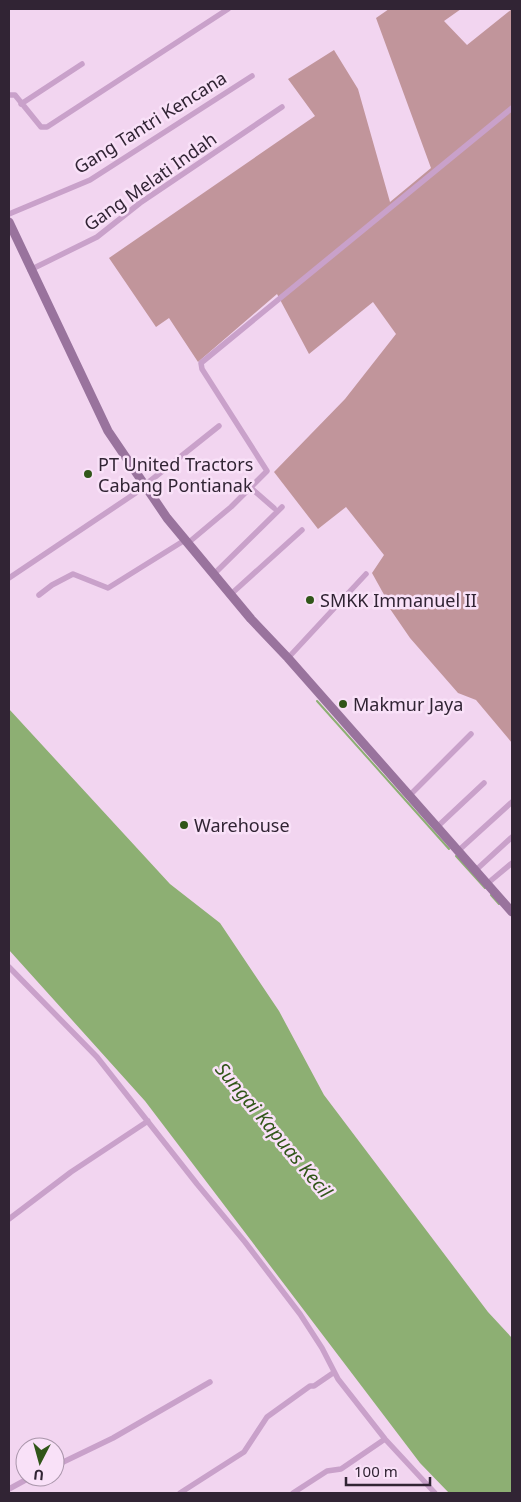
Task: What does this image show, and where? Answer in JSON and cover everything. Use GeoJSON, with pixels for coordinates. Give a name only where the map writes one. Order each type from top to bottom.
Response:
{"type":"FeatureCollection","features":[{"type":"Feature","properties":{"kind":"main road"},"geometry":{"type":"LineString","coordinates":[[9,222],[99,415],[145,486],[230,595],[512,912]]}},
{"type":"Feature","properties":{"kind":"street"},"geometry":{"type":"LineString","coordinates":[[9,95],[15,95],[40,126],[47,127],[228,9]]}},
{"type":"Feature","properties":{"kind":"street"},"geometry":{"type":"LineString","coordinates":[[21,104],[82,64]]}},
{"type":"Feature","properties":{"kind":"street","name":"Gang Tantri Kencana"},"geometry":{"type":"LineString","coordinates":[[9,214],[90,180],[252,76]]}},
{"type":"Feature","properties":{"kind":"street","name":"Gang Melati Indah"},"geometry":{"type":"LineString","coordinates":[[30,270],[97,237],[140,203],[282,107]]}},
{"type":"Feature","properties":{"kind":"street"},"geometry":{"type":"LineString","coordinates":[[39,595],[52,584],[73,574],[108,588],[187,542],[251,488],[267,471],[202,368],[201,363],[512,108]]}},
{"type":"Feature","properties":{"kind":"street"},"geometry":{"type":"LineString","coordinates":[[9,578],[145,486],[220,426]]}},
{"type":"Feature","properties":{"kind":"street"},"geometry":{"type":"LineString","coordinates":[[251,488],[274,508]]}},
{"type":"Feature","properties":{"kind":"street"},"geometry":{"type":"LineString","coordinates":[[213,575],[282,507]]}},
{"type":"Feature","properties":{"kind":"street"},"geometry":{"type":"LineString","coordinates":[[230,595],[302,530]]}},
{"type":"Feature","properties":{"kind":"street"},"geometry":{"type":"LineString","coordinates":[[288,658],[366,574]]}},
{"type":"Feature","properties":{"kind":"street"},"geometry":{"type":"LineString","coordinates":[[409,796],[472,734]]}},
{"type":"Feature","properties":{"kind":"street"},"geometry":{"type":"LineString","coordinates":[[437,827],[484,783]]}},
{"type":"Feature","properties":{"kind":"street"},"geometry":{"type":"LineString","coordinates":[[458,851],[512,802]]}},
{"type":"Feature","properties":{"kind":"street"},"geometry":{"type":"LineString","coordinates":[[476,870],[512,837]]}},
{"type":"Feature","properties":{"kind":"street"},"geometry":{"type":"LineString","coordinates":[[488,883],[512,863]]}},
{"type":"Feature","properties":{"kind":"street"},"geometry":{"type":"LineString","coordinates":[[9,967],[85,1043],[245,1242],[300,1314],[322,1348],[334,1372],[385,1439],[435,1493]]}},
{"type":"Feature","properties":{"kind":"street"},"geometry":{"type":"LineString","coordinates":[[9,1219],[70,1172],[148,1121]]}},
{"type":"Feature","properties":{"kind":"street"},"geometry":{"type":"LineString","coordinates":[[180,1493],[244,1452],[267,1417],[334,1372]]}},
{"type":"Feature","properties":{"kind":"street"},"geometry":{"type":"LineString","coordinates":[[65,1461],[112,1438],[210,1382]]}},
{"type":"Feature","properties":{"kind":"street"},"geometry":{"type":"LineString","coordinates":[[293,1493],[327,1471],[341,1469],[385,1439]]}},
{"type":"Feature","properties":{"kind":"shaded area"},"geometry":{"type":"Polygon","coordinates":[[[389,9],[461,9],[444,21],[467,45],[512,9],[512,743],[476,700],[458,693],[410,638],[386,603],[387,600],[372,573],[384,555],[346,507],[318,529],[274,472],[345,399],[396,334],[373,302],[309,354],[277,294],[198,362],[169,318],[156,327],[109,258],[315,116],[288,79],[334,50],[358,89],[390,202],[431,168],[376,18],[389,9]]]}},
{"type":"Feature","properties":{"kind":"water","name":"Sungai Kapuas Kecil"},"geometry":{"type":"Polygon","coordinates":[[[9,709],[170,884],[220,923],[279,1011],[324,1095],[488,1312],[512,1338],[512,1493],[449,1493],[420,1463],[145,1101],[9,950],[9,709]]]}},
{"type":"Feature","properties":{"kind":"waterway"},"geometry":{"type":"LineString","coordinates":[[317,701],[449,849]]}},
{"type":"Feature","properties":{"kind":"waterway"},"geometry":{"type":"LineString","coordinates":[[456,856],[485,888]]}},
{"type":"Feature","properties":{"kind":"waterway"},"geometry":{"type":"LineString","coordinates":[[491,895],[499,904]]}},
{"type":"Feature","properties":{"kind":"place","name":"PT United Tractors Cabang Pontianak"},"geometry":{"type":"Point","coordinates":[88,474]}},
{"type":"Feature","properties":{"kind":"place","name":"SMKK Immanuel II"},"geometry":{"type":"Point","coordinates":[310,600]}},
{"type":"Feature","properties":{"kind":"place","name":"Makmur Jaya"},"geometry":{"type":"Point","coordinates":[343,704]}},
{"type":"Feature","properties":{"kind":"place","name":"Warehouse"},"geometry":{"type":"Point","coordinates":[184,825]}}]}
